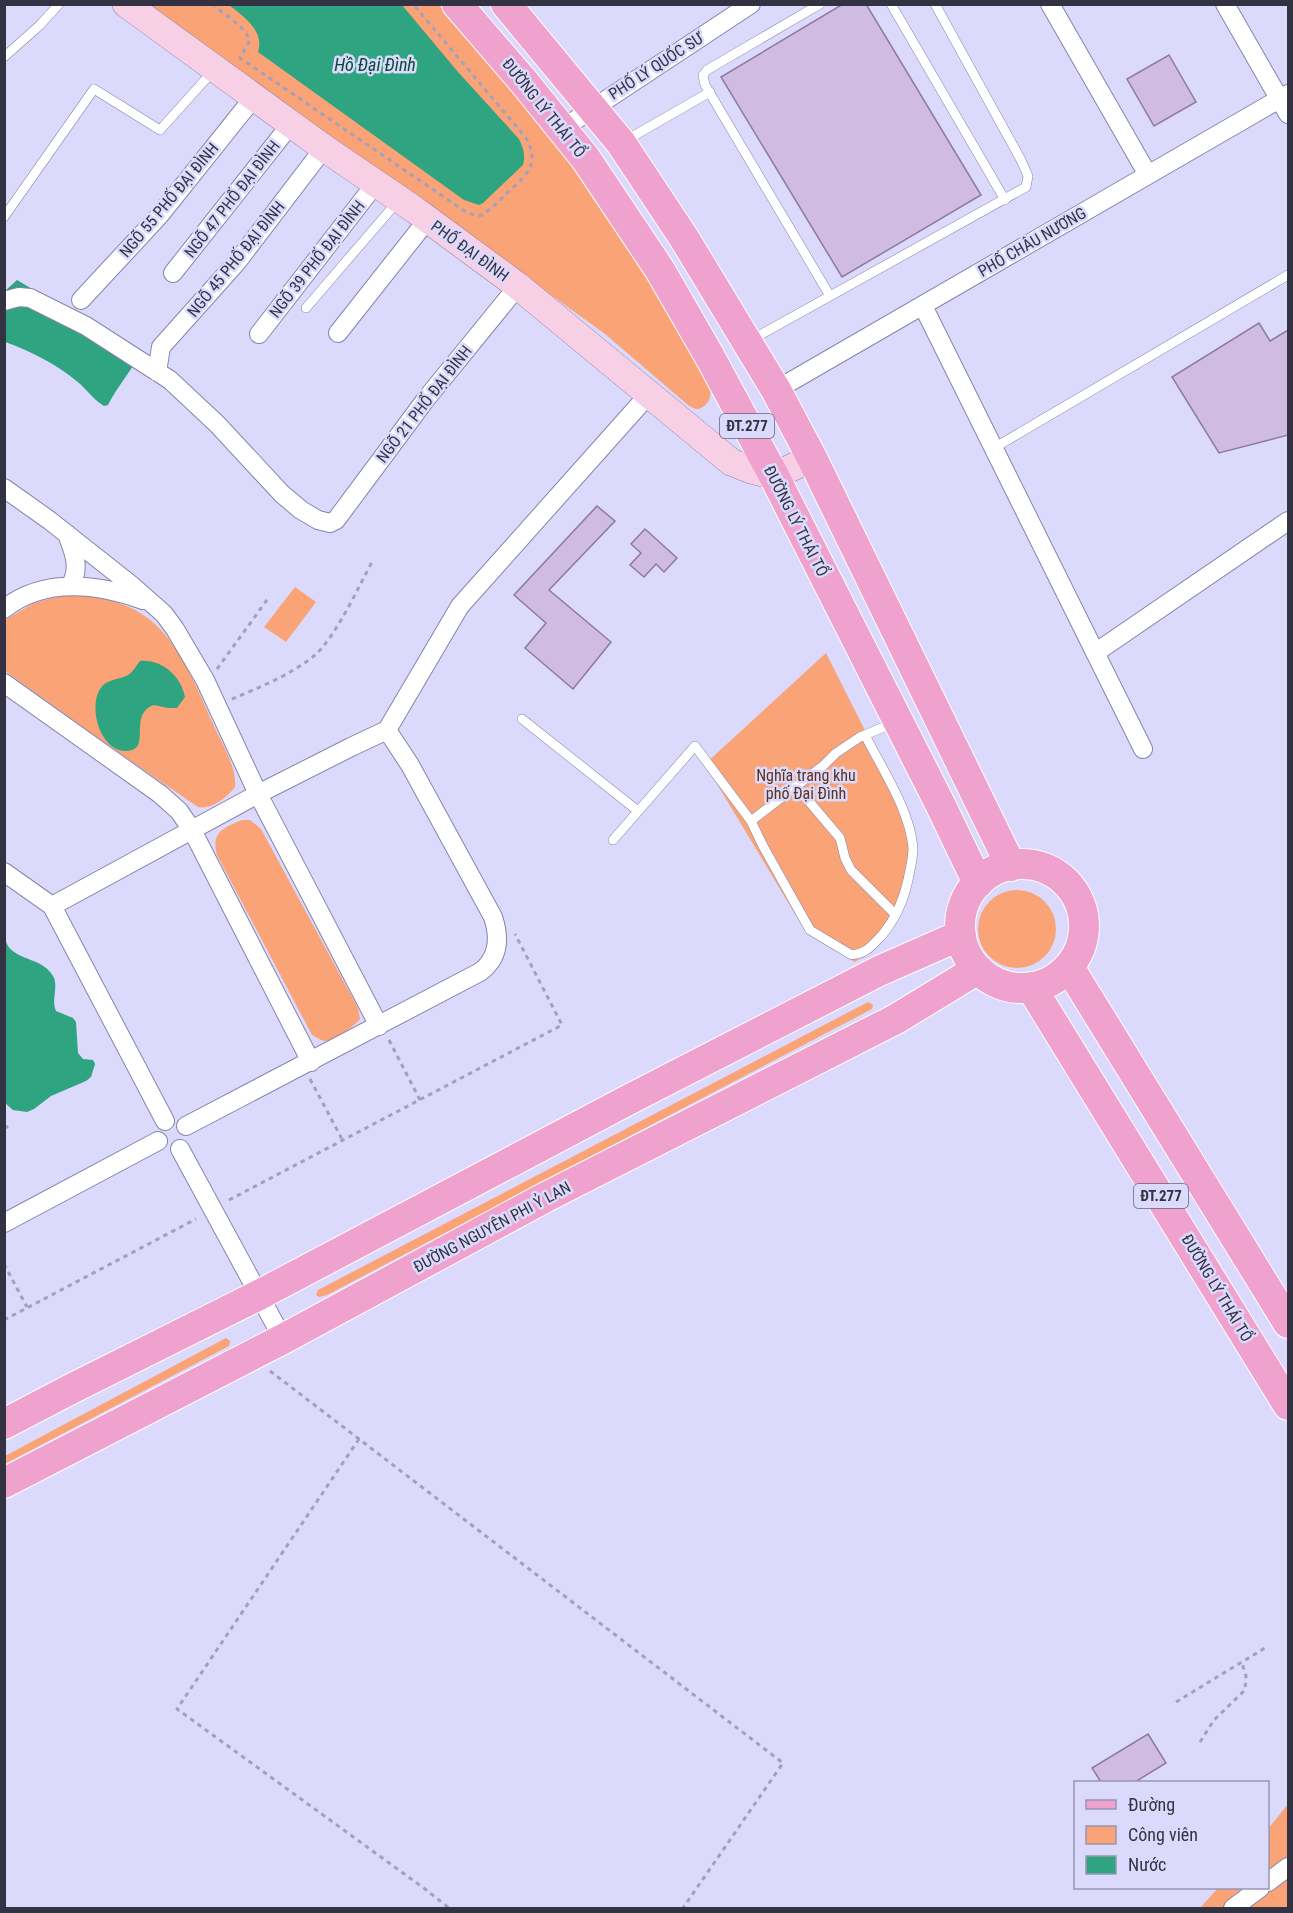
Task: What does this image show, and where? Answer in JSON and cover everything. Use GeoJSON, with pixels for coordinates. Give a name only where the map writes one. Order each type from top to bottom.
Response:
{"type":"FeatureCollection","features":[{"type":"Feature","properties":{"kind":"main road","name":"ĐƯỜNG LÝ THÁI TỔ"},"geometry":{"type":"LineString","coordinates":[[457,4],[586,159],[660,270],[774,476],[978,883]]}},
{"type":"Feature","properties":{"kind":"main road","name":"ĐT.277"},"geometry":{"type":"LineString","coordinates":[[506,4],[621,143],[684,238],[776,390],[812,458],[1011,866]]}},
{"type":"Feature","properties":{"kind":"main road"},"geometry":{"type":"LineString","coordinates":[[1023,864],[1048,870],[1060,876],[1077,896],[1084,920],[1082,945],[1069,968],[1052,981],[1031,987],[1007,986],[988,977],[978,969],[965,950],[961,935],[962,910],[978,883],[993,872],[1011,866],[1023,864]]}},
{"type":"Feature","properties":{"kind":"main road"},"geometry":{"type":"LineString","coordinates":[[4,1424],[259,1295],[628,1100],[879,971],[961,935]]}},
{"type":"Feature","properties":{"kind":"main road","name":"ĐT.277"},"geometry":{"type":"LineString","coordinates":[[1069,968],[1288,1323]]}},
{"type":"Feature","properties":{"kind":"main road","name":"ĐƯỜNG NGUYÊN PHI Ỷ LAN"},"geometry":{"type":"LineString","coordinates":[[4,1483],[283,1339],[544,1198],[896,1019],[978,969]]}},
{"type":"Feature","properties":{"kind":"main road","name":"ĐƯỜNG LÝ THÁI TỔ"},"geometry":{"type":"LineString","coordinates":[[1031,987],[1288,1405]]}},
{"type":"Feature","properties":{"kind":"street","name":"PHỐ ĐẠI ĐÌNH"},"geometry":{"type":"LineString","coordinates":[[126,4],[324,148],[428,219],[518,286],[731,462],[774,476]]}},
{"type":"Feature","properties":{"kind":"street"},"geometry":{"type":"LineString","coordinates":[[1050,4],[1148,175]]}},
{"type":"Feature","properties":{"kind":"street"},"geometry":{"type":"LineString","coordinates":[[1225,4],[1286,102]]}},
{"type":"Feature","properties":{"kind":"street","name":"PHỐ LÝ QUỐC SƯ"},"geometry":{"type":"LineString","coordinates":[[562,129],[741,7]]}},
{"type":"Feature","properties":{"kind":"street","name":"NGÕ 55 PHỐ ĐẠI ĐÌNH"},"geometry":{"type":"LineString","coordinates":[[81,300],[159,216],[254,97]]}},
{"type":"Feature","properties":{"kind":"street","name":"PHỐ CHÂU NƯƠNG"},"geometry":{"type":"LineString","coordinates":[[776,390],[1148,175],[1286,102]]}},
{"type":"Feature","properties":{"kind":"street","name":"NGÕ 47 PHỐ ĐẠI ĐÌNH"},"geometry":{"type":"LineString","coordinates":[[173,273],[291,124]]}},
{"type":"Feature","properties":{"kind":"street","name":"NGÕ 45 PHỐ ĐẠI ĐÌNH"},"geometry":{"type":"LineString","coordinates":[[157,372],[161,347],[237,262],[324,148]]}},
{"type":"Feature","properties":{"kind":"street","name":"NGÕ 39 PHỐ ĐẠI ĐÌNH"},"geometry":{"type":"LineString","coordinates":[[259,334],[376,183]]}},
{"type":"Feature","properties":{"kind":"street"},"geometry":{"type":"LineString","coordinates":[[338,333],[428,219]]}},
{"type":"Feature","properties":{"kind":"street","name":"NGÕ 21 PHỐ ĐẠI ĐÌNH"},"geometry":{"type":"LineString","coordinates":[[157,372],[170,380],[217,424],[288,500],[318,520],[330,523],[336,520],[426,399],[518,286]]}},
{"type":"Feature","properties":{"kind":"street"},"geometry":{"type":"LineString","coordinates":[[4,301],[19,297],[30,298],[86,326],[157,372]]}},
{"type":"Feature","properties":{"kind":"street"},"geometry":{"type":"LineString","coordinates":[[924,306],[1143,749]]}},
{"type":"Feature","properties":{"kind":"street"},"geometry":{"type":"LineString","coordinates":[[52,906],[258,794],[387,730],[459,606],[650,393]]}},
{"type":"Feature","properties":{"kind":"street"},"geometry":{"type":"LineString","coordinates":[[774,476],[812,458]]}},
{"type":"Feature","properties":{"kind":"street"},"geometry":{"type":"LineString","coordinates":[[4,488],[67,534],[152,603],[175,629],[205,680],[258,794],[384,1032]]}},
{"type":"Feature","properties":{"kind":"street"},"geometry":{"type":"LineString","coordinates":[[1095,653],[1288,521]]}},
{"type":"Feature","properties":{"kind":"street"},"geometry":{"type":"LineString","coordinates":[[67,534],[76,563],[76,572],[70,586]]}},
{"type":"Feature","properties":{"kind":"street"},"geometry":{"type":"LineString","coordinates":[[4,609],[22,597],[39,590],[70,586],[98,588],[152,603]]}},
{"type":"Feature","properties":{"kind":"street"},"geometry":{"type":"LineString","coordinates":[[4,683],[160,794],[179,811],[192,830],[310,1071]]}},
{"type":"Feature","properties":{"kind":"street"},"geometry":{"type":"LineString","coordinates":[[186,1126],[310,1071],[384,1032],[480,972],[493,958],[498,937],[493,917],[410,765],[387,730]]}},
{"type":"Feature","properties":{"kind":"street"},"geometry":{"type":"LineString","coordinates":[[4,872],[52,906],[165,1121]]}},
{"type":"Feature","properties":{"kind":"street"},"geometry":{"type":"LineString","coordinates":[[178,1119],[186,1126],[189,1131],[188,1142],[180,1149],[170,1151],[160,1146],[158,1126],[165,1121],[178,1119]]}},
{"type":"Feature","properties":{"kind":"street"},"geometry":{"type":"LineString","coordinates":[[4,1223],[158,1142]]}},
{"type":"Feature","properties":{"kind":"street"},"geometry":{"type":"LineString","coordinates":[[180,1149],[283,1339]]}},
{"type":"Feature","properties":{"kind":"street"},"geometry":{"type":"LineString","coordinates":[[1269,1881],[1288,1867]]}},
{"type":"Feature","properties":{"kind":"street"},"geometry":{"type":"LineString","coordinates":[[1233,1908],[1257,1889]]}},
{"type":"Feature","properties":{"kind":"lane"},"geometry":{"type":"LineString","coordinates":[[4,57],[59,4]]}},
{"type":"Feature","properties":{"kind":"lane"},"geometry":{"type":"LineString","coordinates":[[820,4],[707,70],[704,73],[704,80],[830,296]]}},
{"type":"Feature","properties":{"kind":"lane"},"geometry":{"type":"LineString","coordinates":[[891,4],[1005,200]]}},
{"type":"Feature","properties":{"kind":"lane"},"geometry":{"type":"LineString","coordinates":[[746,343],[1026,187],[1028,176],[1005,129],[935,4]]}},
{"type":"Feature","properties":{"kind":"lane"},"geometry":{"type":"LineString","coordinates":[[4,217],[94,89],[160,130],[215,69]]}},
{"type":"Feature","properties":{"kind":"lane"},"geometry":{"type":"LineString","coordinates":[[621,143],[710,92]]}},
{"type":"Feature","properties":{"kind":"lane"},"geometry":{"type":"LineString","coordinates":[[306,308],[399,199]]}},
{"type":"Feature","properties":{"kind":"lane"},"geometry":{"type":"LineString","coordinates":[[994,448],[1288,275]]}},
{"type":"Feature","properties":{"kind":"lane"},"geometry":{"type":"LineString","coordinates":[[522,719],[638,812]]}},
{"type":"Feature","properties":{"kind":"lane"},"geometry":{"type":"LineString","coordinates":[[752,821],[836,753],[865,735],[898,721]]}},
{"type":"Feature","properties":{"kind":"lane"},"geometry":{"type":"LineString","coordinates":[[614,840],[695,746],[752,821],[804,923],[814,935],[850,954],[859,955],[884,932],[895,914],[906,891],[912,860],[910,827],[865,735]]}},
{"type":"Feature","properties":{"kind":"lane"},"geometry":{"type":"LineString","coordinates":[[796,786],[840,838],[851,870],[895,914]]}},
{"type":"Feature","properties":{"kind":"path"},"geometry":{"type":"LineString","coordinates":[[212,4],[248,35],[249,46],[240,58],[466,212],[477,216],[482,215],[526,177],[532,159],[530,145],[413,4]]}},
{"type":"Feature","properties":{"kind":"path"},"geometry":{"type":"LineString","coordinates":[[228,701],[271,681],[315,655],[326,643],[373,560]]}},
{"type":"Feature","properties":{"kind":"path"},"geometry":{"type":"LineString","coordinates":[[214,673],[267,600]]}},
{"type":"Feature","properties":{"kind":"path"},"geometry":{"type":"LineString","coordinates":[[230,1200],[562,1025],[515,934]]}},
{"type":"Feature","properties":{"kind":"path"},"geometry":{"type":"LineString","coordinates":[[384,1032],[420,1100]]}},
{"type":"Feature","properties":{"kind":"path"},"geometry":{"type":"LineString","coordinates":[[310,1071],[343,1141]]}},
{"type":"Feature","properties":{"kind":"path"},"geometry":{"type":"LineString","coordinates":[[4,1128],[9,1126]]}},
{"type":"Feature","properties":{"kind":"path"},"geometry":{"type":"LineString","coordinates":[[4,1320],[196,1219]]}},
{"type":"Feature","properties":{"kind":"path"},"geometry":{"type":"LineString","coordinates":[[4,1264],[28,1308]]}},
{"type":"Feature","properties":{"kind":"path"},"geometry":{"type":"LineString","coordinates":[[249,1356],[783,1763],[683,1908]]}},
{"type":"Feature","properties":{"kind":"path"},"geometry":{"type":"LineString","coordinates":[[359,1439],[177,1709],[449,1908]]}},
{"type":"Feature","properties":{"kind":"path"},"geometry":{"type":"LineString","coordinates":[[1176,1702],[1265,1648]]}},
{"type":"Feature","properties":{"kind":"path"},"geometry":{"type":"LineString","coordinates":[[1200,1742],[1214,1720],[1245,1690],[1246,1676],[1242,1662]]}},
{"type":"Feature","properties":{"kind":"green space"},"geometry":{"type":"Polygon","coordinates":[[[151,5],[439,5],[539,122],[604,211],[698,362],[709,384],[708,401],[698,409],[688,405],[605,334],[508,264],[237,78],[151,5]]]}},
{"type":"Feature","properties":{"kind":"green space"},"geometry":{"type":"Polygon","coordinates":[[[295,587],[316,602],[286,642],[264,627],[295,587]]]}},
{"type":"Feature","properties":{"kind":"green space"},"geometry":{"type":"Polygon","coordinates":[[[64,595],[97,597],[123,604],[145,616],[162,631],[177,650],[190,673],[234,772],[235,787],[223,799],[209,807],[198,807],[5,671],[5,620],[34,603],[64,595]]]}},
{"type":"Feature","properties":{"kind":"green space","name":"Nghĩa trang khu phố Đại Đình"},"geometry":{"type":"Polygon","coordinates":[[[826,653],[910,820],[914,841],[912,882],[898,918],[887,934],[855,962],[807,934],[705,764],[826,653]]]}},
{"type":"Feature","properties":{"kind":"green space"},"geometry":{"type":"Polygon","coordinates":[[[242,820],[250,820],[261,829],[358,1008],[360,1019],[330,1040],[322,1040],[312,1035],[217,855],[217,836],[224,829],[242,820]]]}},
{"type":"Feature","properties":{"kind":"green space"},"geometry":{"type":"Polygon","coordinates":[[[1009,890],[1025,890],[1039,896],[1050,907],[1056,921],[1056,937],[1050,951],[1039,962],[1025,968],[1009,968],[995,962],[984,951],[978,937],[978,921],[984,907],[995,896],[1009,890]]]}},
{"type":"Feature","properties":{"kind":"green space"},"geometry":{"type":"Polygon","coordinates":[[[868,1002],[873,1005],[872,1009],[327,1295],[319,1297],[316,1295],[318,1290],[868,1002]]]}},
{"type":"Feature","properties":{"kind":"green space"},"geometry":{"type":"Polygon","coordinates":[[[226,1338],[230,1341],[229,1346],[5,1464],[5,1456],[226,1338]]]}},
{"type":"Feature","properties":{"kind":"green space"},"geometry":{"type":"Polygon","coordinates":[[[1288,1804],[1288,1908],[1200,1908],[1217,1889],[1269,1889],[1269,1828],[1288,1804]]]}},
{"type":"Feature","properties":{"kind":"water","name":"Hồ Đại Đình"},"geometry":{"type":"Polygon","coordinates":[[[229,5],[402,5],[458,72],[519,139],[524,152],[523,165],[483,203],[479,205],[464,200],[258,52],[256,31],[229,5]]]}},
{"type":"Feature","properties":{"kind":"water"},"geometry":{"type":"Polygon","coordinates":[[[17,280],[108,334],[138,357],[108,405],[100,404],[71,376],[53,364],[5,342],[5,291],[17,280]]]}},
{"type":"Feature","properties":{"kind":"water"},"geometry":{"type":"Polygon","coordinates":[[[140,661],[156,663],[169,670],[179,682],[185,697],[177,708],[154,705],[147,709],[142,715],[137,747],[122,751],[113,747],[100,730],[95,709],[96,698],[103,686],[109,681],[128,675],[140,661]]]}},
{"type":"Feature","properties":{"kind":"water"},"geometry":{"type":"Polygon","coordinates":[[[4,923],[6,940],[12,951],[50,971],[55,982],[56,1011],[73,1018],[76,1022],[78,1053],[83,1059],[93,1060],[95,1064],[91,1077],[86,1081],[51,1096],[27,1112],[13,1110],[5,1103],[4,923]]]}},
{"type":"Feature","properties":{"kind":"building"},"geometry":{"type":"Polygon","coordinates":[[[843,4],[866,4],[981,195],[842,277],[721,77],[843,4]]]}},
{"type":"Feature","properties":{"kind":"building"},"geometry":{"type":"Polygon","coordinates":[[[1169,55],[1196,102],[1154,126],[1127,79],[1169,55]]]}},
{"type":"Feature","properties":{"kind":"building"},"geometry":{"type":"Polygon","coordinates":[[[1259,323],[1270,341],[1288,330],[1288,435],[1219,453],[1172,377],[1259,323]]]}},
{"type":"Feature","properties":{"kind":"building"},"geometry":{"type":"Polygon","coordinates":[[[597,506],[615,521],[549,590],[611,642],[573,689],[525,648],[546,623],[514,595],[597,506]]]}},
{"type":"Feature","properties":{"kind":"building"},"geometry":{"type":"Polygon","coordinates":[[[645,529],[677,558],[664,572],[656,564],[644,577],[630,565],[641,553],[631,544],[645,529]]]}},
{"type":"Feature","properties":{"kind":"building"},"geometry":{"type":"Polygon","coordinates":[[[1148,1734],[1166,1763],[1137,1781],[1100,1781],[1092,1768],[1148,1734]]]}}]}
